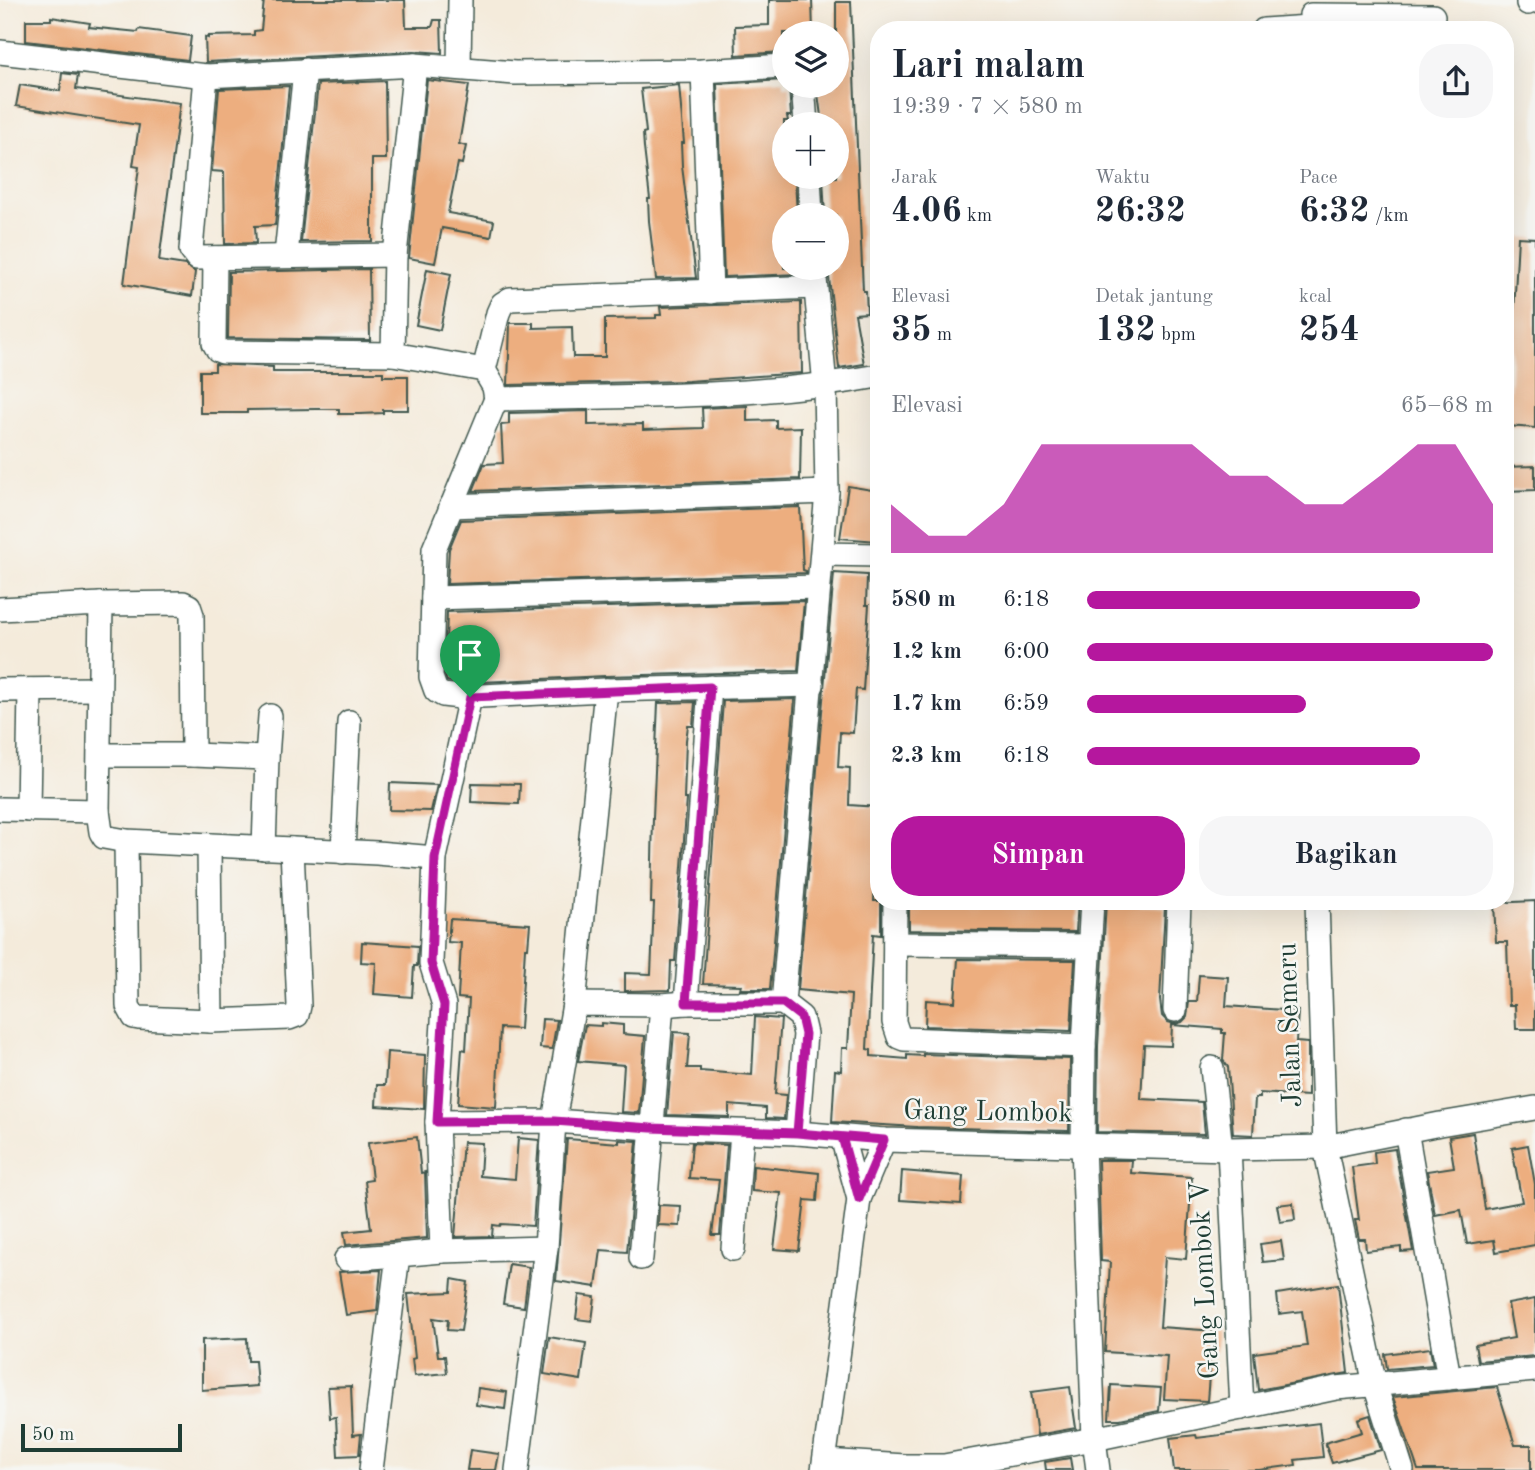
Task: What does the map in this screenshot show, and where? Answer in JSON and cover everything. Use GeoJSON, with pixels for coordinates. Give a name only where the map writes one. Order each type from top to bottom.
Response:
{"type":"FeatureCollection","features":[{"type":"Feature","properties":{"kind":"street"},"geometry":{"type":"LineString","coordinates":[[459,68],[460,0]]}},
{"type":"Feature","properties":{"kind":"street"},"geometry":{"type":"LineString","coordinates":[[1310,18],[1433,16]]}},
{"type":"Feature","properties":{"kind":"street"},"geometry":{"type":"LineString","coordinates":[[0,52],[206,76],[415,65],[515,73],[703,71],[772,67]]}},
{"type":"Feature","properties":{"kind":"street"},"geometry":{"type":"LineString","coordinates":[[393,354],[395,255],[415,65]]}},
{"type":"Feature","properties":{"kind":"street"},"geometry":{"type":"LineString","coordinates":[[286,255],[305,70]]}},
{"type":"Feature","properties":{"kind":"street"},"geometry":{"type":"LineString","coordinates":[[703,71],[711,292]]}},
{"type":"Feature","properties":{"kind":"street"},"geometry":{"type":"LineString","coordinates":[[206,76],[192,255],[197,258],[395,255]]}},
{"type":"Feature","properties":{"kind":"street"},"geometry":{"type":"LineString","coordinates":[[215,258],[214,343],[218,350],[393,354],[484,370]]}},
{"type":"Feature","properties":{"kind":"street"},"geometry":{"type":"LineString","coordinates":[[794,280],[711,292],[510,299],[502,304],[484,370],[494,387],[496,399],[434,549],[433,684],[436,691],[443,695],[470,697],[606,690],[812,685]]}},
{"type":"Feature","properties":{"kind":"street"},"geometry":{"type":"LineString","coordinates":[[783,1003],[827,492],[825,386],[815,280]]}},
{"type":"Feature","properties":{"kind":"street"},"geometry":{"type":"LineString","coordinates":[[496,399],[690,395],[825,386],[870,378]]}},
{"type":"Feature","properties":{"kind":"street"},"geometry":{"type":"LineString","coordinates":[[452,506],[827,492]]}},
{"type":"Feature","properties":{"kind":"street"},"geometry":{"type":"LineString","coordinates":[[822,554],[870,555]]}},
{"type":"Feature","properties":{"kind":"street"},"geometry":{"type":"LineString","coordinates":[[433,598],[817,587]]}},
{"type":"Feature","properties":{"kind":"street"},"geometry":{"type":"LineString","coordinates":[[0,609],[183,603],[189,607],[192,615],[193,755]]}},
{"type":"Feature","properties":{"kind":"street"},"geometry":{"type":"LineString","coordinates":[[101,604],[98,689],[99,811],[102,835],[126,841],[435,858]]}},
{"type":"Feature","properties":{"kind":"street"},"geometry":{"type":"LineString","coordinates":[[686,1003],[710,687]]}},
{"type":"Feature","properties":{"kind":"street"},"geometry":{"type":"LineString","coordinates":[[0,690],[98,689]]}},
{"type":"Feature","properties":{"kind":"street"},"geometry":{"type":"LineString","coordinates":[[28,810],[30,690]]}},
{"type":"Feature","properties":{"kind":"street"},"geometry":{"type":"LineString","coordinates":[[517,1470],[545,1248],[554,1121],[573,1004],[606,690]]}},
{"type":"Feature","properties":{"kind":"street"},"geometry":{"type":"LineString","coordinates":[[442,1251],[437,1122],[444,1005],[431,963],[435,858],[470,697]]}},
{"type":"Feature","properties":{"kind":"street"},"geometry":{"type":"LineString","coordinates":[[264,848],[270,716]]}},
{"type":"Feature","properties":{"kind":"street"},"geometry":{"type":"LineString","coordinates":[[349,722],[360,852]]}},
{"type":"Feature","properties":{"kind":"street"},"geometry":{"type":"LineString","coordinates":[[100,755],[267,758]]}},
{"type":"Feature","properties":{"kind":"street"},"geometry":{"type":"LineString","coordinates":[[0,809],[99,811]]}},
{"type":"Feature","properties":{"kind":"street"},"geometry":{"type":"LineString","coordinates":[[126,841],[128,1006],[134,1017],[139,1018],[211,1021],[289,1018],[297,1015],[299,1006],[292,849]]}},
{"type":"Feature","properties":{"kind":"street"},"geometry":{"type":"LineString","coordinates":[[209,845],[211,1021]]}},
{"type":"Feature","properties":{"kind":"street"},"geometry":{"type":"LineString","coordinates":[[895,910],[894,1022],[898,1037],[1084,1046]]}},
{"type":"Feature","properties":{"kind":"street"},"geometry":{"type":"LineString","coordinates":[[1092,910],[1084,1046],[1083,1146],[1094,1439],[1098,1470]]}},
{"type":"Feature","properties":{"kind":"street"},"geometry":{"type":"LineString","coordinates":[[1175,1010],[1179,910]]}},
{"type":"Feature","properties":{"kind":"street","name":"Jalan Semeru"},"geometry":{"type":"LineString","coordinates":[[1317,910],[1325,1147],[1375,1385],[1402,1470]]}},
{"type":"Feature","properties":{"kind":"street"},"geometry":{"type":"LineString","coordinates":[[895,944],[1090,946]]}},
{"type":"Feature","properties":{"kind":"street"},"geometry":{"type":"LineString","coordinates":[[573,1004],[783,1003],[801,1017],[805,1034],[797,1133]]}},
{"type":"Feature","properties":{"kind":"street"},"geometry":{"type":"LineString","coordinates":[[641,1258],[662,1005]]}},
{"type":"Feature","properties":{"kind":"street","name":"Gang Lombok V"},"geometry":{"type":"LineString","coordinates":[[1212,1068],[1225,1149],[1242,1408]]}},
{"type":"Feature","properties":{"kind":"street","name":"Gang Lombok"},"geometry":{"type":"LineString","coordinates":[[437,1122],[554,1121],[884,1140],[1225,1149],[1325,1147],[1535,1108]]}},
{"type":"Feature","properties":{"kind":"street"},"geometry":{"type":"LineString","coordinates":[[1406,1130],[1449,1378]]}},
{"type":"Feature","properties":{"kind":"street"},"geometry":{"type":"LineString","coordinates":[[733,1249],[742,1132]]}},
{"type":"Feature","properties":{"kind":"street"},"geometry":{"type":"LineString","coordinates":[[842,1137],[859,1199]]}},
{"type":"Feature","properties":{"kind":"street"},"geometry":{"type":"LineString","coordinates":[[884,1140],[859,1199],[824,1465],[944,1466],[1094,1439],[1336,1388],[1535,1370]]}},
{"type":"Feature","properties":{"kind":"street"},"geometry":{"type":"LineString","coordinates":[[346,1259],[442,1251],[545,1248]]}},
{"type":"Feature","properties":{"kind":"street"},"geometry":{"type":"LineString","coordinates":[[371,1470],[398,1255]]}},
{"type":"Feature","properties":{"kind":"building"},"geometry":{"type":"Polygon","coordinates":[[[264,0],[405,0],[406,27],[432,27],[434,20],[441,20],[442,53],[414,51],[206,62],[205,37],[254,35],[254,31],[261,30],[264,0]]]}},
{"type":"Feature","properties":{"kind":"building"},"geometry":{"type":"Polygon","coordinates":[[[769,0],[812,0],[813,21],[772,21],[772,53],[736,55],[735,26],[769,25],[769,0]]]}},
{"type":"Feature","properties":{"kind":"building"},"geometry":{"type":"Polygon","coordinates":[[[836,2],[851,2],[863,291],[866,291],[867,313],[855,314],[864,364],[839,368],[829,280],[849,280],[849,203],[824,203],[824,189],[849,189],[849,112],[820,112],[819,98],[849,98],[849,21],[836,21],[836,2]]]}},
{"type":"Feature","properties":{"kind":"building"},"geometry":{"type":"Polygon","coordinates":[[[51,17],[90,23],[89,27],[138,32],[139,29],[191,36],[188,60],[26,41],[26,20],[51,20],[51,17]]]}},
{"type":"Feature","properties":{"kind":"building"},"geometry":{"type":"Polygon","coordinates":[[[62,73],[78,75],[76,89],[180,103],[159,261],[185,265],[195,272],[192,296],[124,284],[139,167],[133,166],[139,125],[16,106],[20,85],[60,91],[62,73]]]}},
{"type":"Feature","properties":{"kind":"building"},"geometry":{"type":"Polygon","coordinates":[[[427,80],[469,85],[459,144],[466,146],[462,164],[458,163],[448,213],[494,221],[491,237],[442,228],[435,263],[409,258],[427,80]]]}},
{"type":"Feature","properties":{"kind":"building"},"geometry":{"type":"Polygon","coordinates":[[[385,81],[386,159],[372,159],[372,241],[301,242],[318,84],[385,81]]]}},
{"type":"Feature","properties":{"kind":"building"},"geometry":{"type":"Polygon","coordinates":[[[772,81],[772,98],[790,98],[791,112],[772,112],[772,189],[796,189],[796,203],[772,203],[772,275],[724,277],[717,84],[772,81]]]}},
{"type":"Feature","properties":{"kind":"building"},"geometry":{"type":"Polygon","coordinates":[[[679,85],[684,143],[681,143],[682,166],[696,278],[656,279],[649,221],[650,199],[643,133],[646,132],[641,89],[679,85]]]}},
{"type":"Feature","properties":{"kind":"building"},"geometry":{"type":"Polygon","coordinates":[[[289,86],[275,225],[255,226],[256,243],[225,244],[224,172],[212,171],[219,89],[289,86]]]}},
{"type":"Feature","properties":{"kind":"building"},"geometry":{"type":"Polygon","coordinates":[[[1518,237],[1535,238],[1535,428],[1514,426],[1514,313],[1518,237]]]}},
{"type":"Feature","properties":{"kind":"building"},"geometry":{"type":"Polygon","coordinates":[[[369,269],[370,340],[228,338],[229,272],[369,269]]]}},
{"type":"Feature","properties":{"kind":"building"},"geometry":{"type":"Polygon","coordinates":[[[427,269],[451,274],[440,330],[416,325],[427,269]]]}},
{"type":"Feature","properties":{"kind":"building"},"geometry":{"type":"Polygon","coordinates":[[[801,302],[802,373],[688,381],[508,385],[510,323],[533,323],[533,328],[572,327],[573,357],[605,357],[605,319],[656,318],[656,315],[661,315],[660,307],[801,302]]]}},
{"type":"Feature","properties":{"kind":"building"},"geometry":{"type":"Polygon","coordinates":[[[215,364],[273,367],[273,372],[383,372],[383,376],[408,376],[408,410],[360,414],[339,414],[339,409],[200,413],[200,371],[215,371],[215,364]]]}},
{"type":"Feature","properties":{"kind":"building"},"geometry":{"type":"Polygon","coordinates":[[[747,406],[747,421],[776,420],[776,428],[801,427],[800,479],[473,491],[484,464],[503,463],[501,425],[509,424],[509,413],[588,411],[588,425],[643,424],[643,430],[703,428],[702,408],[747,406]]]}},
{"type":"Feature","properties":{"kind":"building"},"geometry":{"type":"Polygon","coordinates":[[[1535,466],[1535,490],[1514,491],[1514,467],[1535,466]]]}},
{"type":"Feature","properties":{"kind":"building"},"geometry":{"type":"Polygon","coordinates":[[[848,486],[870,490],[870,540],[840,538],[848,486]]]}},
{"type":"Feature","properties":{"kind":"building"},"geometry":{"type":"Polygon","coordinates":[[[800,507],[803,570],[806,573],[447,584],[449,549],[461,520],[800,507]]]}},
{"type":"Feature","properties":{"kind":"building"},"geometry":{"type":"Polygon","coordinates":[[[834,573],[867,575],[866,605],[869,605],[863,690],[856,689],[853,733],[840,732],[838,767],[850,768],[849,805],[870,806],[870,910],[881,910],[881,935],[873,934],[867,1049],[871,1050],[871,1056],[907,1059],[907,1055],[923,1054],[1070,1059],[1069,1131],[832,1122],[835,1070],[841,1071],[842,1048],[848,1048],[851,995],[798,990],[834,573]]]}},
{"type":"Feature","properties":{"kind":"building"},"geometry":{"type":"Polygon","coordinates":[[[804,601],[798,671],[460,683],[447,681],[445,675],[447,612],[804,601]]]}},
{"type":"Feature","properties":{"kind":"building"},"geometry":{"type":"Polygon","coordinates":[[[795,699],[770,989],[740,989],[741,985],[703,984],[723,701],[795,699]]]}},
{"type":"Feature","properties":{"kind":"building"},"geometry":{"type":"Polygon","coordinates":[[[695,702],[693,726],[688,726],[686,740],[684,799],[687,799],[675,961],[671,961],[670,990],[625,991],[625,973],[651,974],[658,703],[695,702]]]}},
{"type":"Feature","properties":{"kind":"building"},"geometry":{"type":"Polygon","coordinates":[[[390,783],[437,785],[431,811],[389,810],[390,783]]]}},
{"type":"Feature","properties":{"kind":"building"},"geometry":{"type":"Polygon","coordinates":[[[472,783],[520,784],[519,804],[471,802],[472,783]]]}},
{"type":"Feature","properties":{"kind":"building"},"geometry":{"type":"Polygon","coordinates":[[[1535,901],[1535,1029],[1516,1029],[1515,1005],[1509,1005],[1507,942],[1496,942],[1494,910],[1514,910],[1514,902],[1535,901]]]}},
{"type":"Feature","properties":{"kind":"building"},"geometry":{"type":"Polygon","coordinates":[[[909,910],[1077,910],[1076,932],[909,930],[909,910]]]}},
{"type":"Feature","properties":{"kind":"building"},"geometry":{"type":"Polygon","coordinates":[[[1106,910],[1165,910],[1160,1000],[1162,1016],[1175,1024],[1187,1017],[1189,1002],[1197,1002],[1199,975],[1228,977],[1226,1006],[1298,1011],[1296,1042],[1308,1043],[1308,1096],[1260,1093],[1260,1098],[1255,1098],[1253,1135],[1233,1134],[1228,1067],[1223,1060],[1225,1033],[1222,1033],[1222,1029],[1172,1025],[1171,1046],[1144,1045],[1141,1099],[1202,1102],[1205,1134],[1097,1132],[1098,1046],[1106,910]]]}},
{"type":"Feature","properties":{"kind":"building"},"geometry":{"type":"Polygon","coordinates":[[[450,919],[530,924],[528,948],[525,948],[520,1029],[500,1028],[496,1107],[458,1104],[462,1049],[466,1050],[469,999],[458,998],[461,943],[448,942],[450,919]]]}},
{"type":"Feature","properties":{"kind":"building"},"geometry":{"type":"Polygon","coordinates":[[[362,942],[418,946],[412,997],[374,994],[376,963],[361,962],[362,942]]]}},
{"type":"Feature","properties":{"kind":"building"},"geometry":{"type":"Polygon","coordinates":[[[958,959],[1075,960],[1071,1031],[925,1026],[926,1000],[955,1002],[958,959]]]}},
{"type":"Feature","properties":{"kind":"building"},"geometry":{"type":"Polygon","coordinates":[[[755,1017],[781,1019],[775,1094],[786,1095],[784,1119],[766,1118],[766,1108],[729,1105],[729,1117],[667,1115],[674,1032],[690,1033],[687,1068],[752,1075],[755,1017]]]}},
{"type":"Feature","properties":{"kind":"building"},"geometry":{"type":"Polygon","coordinates":[[[542,1019],[557,1020],[552,1049],[540,1048],[542,1019]]]}},
{"type":"Feature","properties":{"kind":"building"},"geometry":{"type":"Polygon","coordinates":[[[601,1023],[623,1025],[623,1034],[645,1036],[639,1113],[621,1112],[624,1065],[578,1061],[585,1025],[601,1026],[601,1023]]]}},
{"type":"Feature","properties":{"kind":"building"},"geometry":{"type":"Polygon","coordinates":[[[387,1052],[425,1055],[424,1109],[376,1106],[377,1085],[385,1085],[387,1052]]]}},
{"type":"Feature","properties":{"kind":"building"},"geometry":{"type":"Polygon","coordinates":[[[1473,1133],[1485,1209],[1522,1202],[1512,1148],[1528,1145],[1535,1184],[1535,1245],[1496,1252],[1494,1240],[1467,1244],[1461,1210],[1435,1215],[1427,1171],[1454,1167],[1449,1137],[1473,1133]]]}},
{"type":"Feature","properties":{"kind":"building"},"geometry":{"type":"Polygon","coordinates":[[[417,1137],[421,1173],[425,1172],[427,1238],[346,1245],[344,1232],[371,1229],[365,1181],[372,1180],[368,1143],[417,1137]]]}},
{"type":"Feature","properties":{"kind":"building"},"geometry":{"type":"Polygon","coordinates":[[[518,1138],[539,1140],[533,1226],[493,1225],[492,1236],[455,1237],[463,1142],[482,1143],[480,1176],[515,1179],[518,1138]]]}},
{"type":"Feature","properties":{"kind":"building"},"geometry":{"type":"Polygon","coordinates":[[[567,1139],[619,1143],[619,1140],[637,1141],[627,1252],[601,1250],[596,1287],[556,1281],[567,1139]]]}},
{"type":"Feature","properties":{"kind":"building"},"geometry":{"type":"Polygon","coordinates":[[[692,1143],[727,1145],[720,1235],[712,1235],[719,1180],[689,1178],[692,1143]]]}},
{"type":"Feature","properties":{"kind":"building"},"geometry":{"type":"Polygon","coordinates":[[[1395,1149],[1413,1251],[1401,1252],[1401,1247],[1366,1251],[1365,1239],[1359,1239],[1355,1220],[1359,1220],[1352,1167],[1375,1164],[1374,1152],[1395,1149]]]}},
{"type":"Feature","properties":{"kind":"building"},"geometry":{"type":"Polygon","coordinates":[[[1098,1160],[1132,1160],[1131,1173],[1192,1177],[1186,1259],[1165,1257],[1160,1327],[1216,1331],[1215,1352],[1211,1351],[1207,1401],[1164,1399],[1167,1356],[1105,1352],[1110,1262],[1101,1261],[1098,1160]]]}},
{"type":"Feature","properties":{"kind":"building"},"geometry":{"type":"Polygon","coordinates":[[[753,1166],[819,1173],[817,1201],[805,1200],[799,1251],[774,1249],[781,1193],[752,1191],[753,1166]]]}},
{"type":"Feature","properties":{"kind":"building"},"geometry":{"type":"Polygon","coordinates":[[[902,1171],[963,1176],[961,1204],[900,1200],[902,1171]]]}},
{"type":"Feature","properties":{"kind":"building"},"geometry":{"type":"Polygon","coordinates":[[[1293,1203],[1295,1220],[1280,1222],[1277,1205],[1293,1203]]]}},
{"type":"Feature","properties":{"kind":"building"},"geometry":{"type":"Polygon","coordinates":[[[659,1205],[681,1206],[680,1226],[658,1225],[659,1205]]]}},
{"type":"Feature","properties":{"kind":"building"},"geometry":{"type":"Polygon","coordinates":[[[1281,1241],[1284,1260],[1263,1262],[1260,1244],[1281,1241]]]}},
{"type":"Feature","properties":{"kind":"building"},"geometry":{"type":"Polygon","coordinates":[[[509,1264],[529,1267],[524,1307],[503,1304],[509,1264]]]}},
{"type":"Feature","properties":{"kind":"building"},"geometry":{"type":"Polygon","coordinates":[[[381,1270],[377,1311],[346,1315],[339,1272],[381,1270]]]}},
{"type":"Feature","properties":{"kind":"building"},"geometry":{"type":"Polygon","coordinates":[[[452,1279],[468,1282],[461,1331],[447,1330],[448,1320],[433,1318],[438,1356],[445,1356],[447,1373],[414,1376],[412,1359],[415,1358],[408,1294],[451,1292],[452,1279]]]}},
{"type":"Feature","properties":{"kind":"building"},"geometry":{"type":"Polygon","coordinates":[[[1338,1284],[1348,1373],[1258,1390],[1254,1353],[1307,1346],[1302,1311],[1279,1314],[1277,1294],[1338,1284]]]}},
{"type":"Feature","properties":{"kind":"building"},"geometry":{"type":"Polygon","coordinates":[[[579,1295],[595,1297],[592,1321],[576,1319],[579,1295]]]}},
{"type":"Feature","properties":{"kind":"building"},"geometry":{"type":"Polygon","coordinates":[[[1535,1299],[1535,1356],[1478,1361],[1475,1345],[1514,1338],[1508,1304],[1535,1299]]]}},
{"type":"Feature","properties":{"kind":"building"},"geometry":{"type":"Polygon","coordinates":[[[549,1337],[586,1343],[581,1380],[544,1374],[549,1337]]]}},
{"type":"Feature","properties":{"kind":"building"},"geometry":{"type":"Polygon","coordinates":[[[247,1338],[248,1361],[255,1361],[257,1386],[202,1390],[202,1340],[247,1338]]]}},
{"type":"Feature","properties":{"kind":"building"},"geometry":{"type":"Polygon","coordinates":[[[1430,1348],[1433,1365],[1387,1369],[1385,1354],[1430,1348]]]}},
{"type":"Feature","properties":{"kind":"building"},"geometry":{"type":"Polygon","coordinates":[[[1111,1385],[1161,1388],[1159,1411],[1109,1419],[1111,1385]]]}},
{"type":"Feature","properties":{"kind":"building"},"geometry":{"type":"Polygon","coordinates":[[[351,1386],[353,1435],[361,1434],[359,1455],[338,1456],[336,1417],[330,1418],[328,1387],[351,1386]]]}},
{"type":"Feature","properties":{"kind":"building"},"geometry":{"type":"Polygon","coordinates":[[[1070,1387],[1076,1428],[1037,1435],[1031,1392],[1070,1387]]]}},
{"type":"Feature","properties":{"kind":"building"},"geometry":{"type":"Polygon","coordinates":[[[1497,1387],[1515,1445],[1531,1445],[1531,1470],[1418,1470],[1393,1397],[1497,1387]]]}},
{"type":"Feature","properties":{"kind":"building"},"geometry":{"type":"Polygon","coordinates":[[[478,1388],[507,1392],[505,1409],[476,1405],[478,1388]]]}},
{"type":"Feature","properties":{"kind":"building"},"geometry":{"type":"Polygon","coordinates":[[[1370,1415],[1381,1450],[1332,1463],[1325,1443],[1362,1432],[1358,1419],[1370,1415]]]}},
{"type":"Feature","properties":{"kind":"building"},"geometry":{"type":"Polygon","coordinates":[[[1319,1423],[1323,1457],[1295,1460],[1296,1465],[1259,1470],[1174,1470],[1170,1438],[1196,1435],[1197,1438],[1319,1423]]]}},
{"type":"Feature","properties":{"kind":"building"},"geometry":{"type":"Polygon","coordinates":[[[470,1450],[499,1454],[496,1470],[467,1470],[470,1450]]]}},
{"type":"Feature","properties":{"kind":"building"},"geometry":{"type":"Polygon","coordinates":[[[1070,1458],[1072,1470],[1046,1470],[1045,1462],[1070,1458]]]}},
{"type":"Feature","properties":{"kind":"route"},"geometry":{"type":"LineString","coordinates":[[710,687],[686,1003],[783,1003],[801,1017],[805,1034],[797,1133],[884,1140],[859,1199],[842,1137],[554,1121],[437,1122],[444,1005],[431,963],[435,858],[470,697],[710,687]]}}]}
